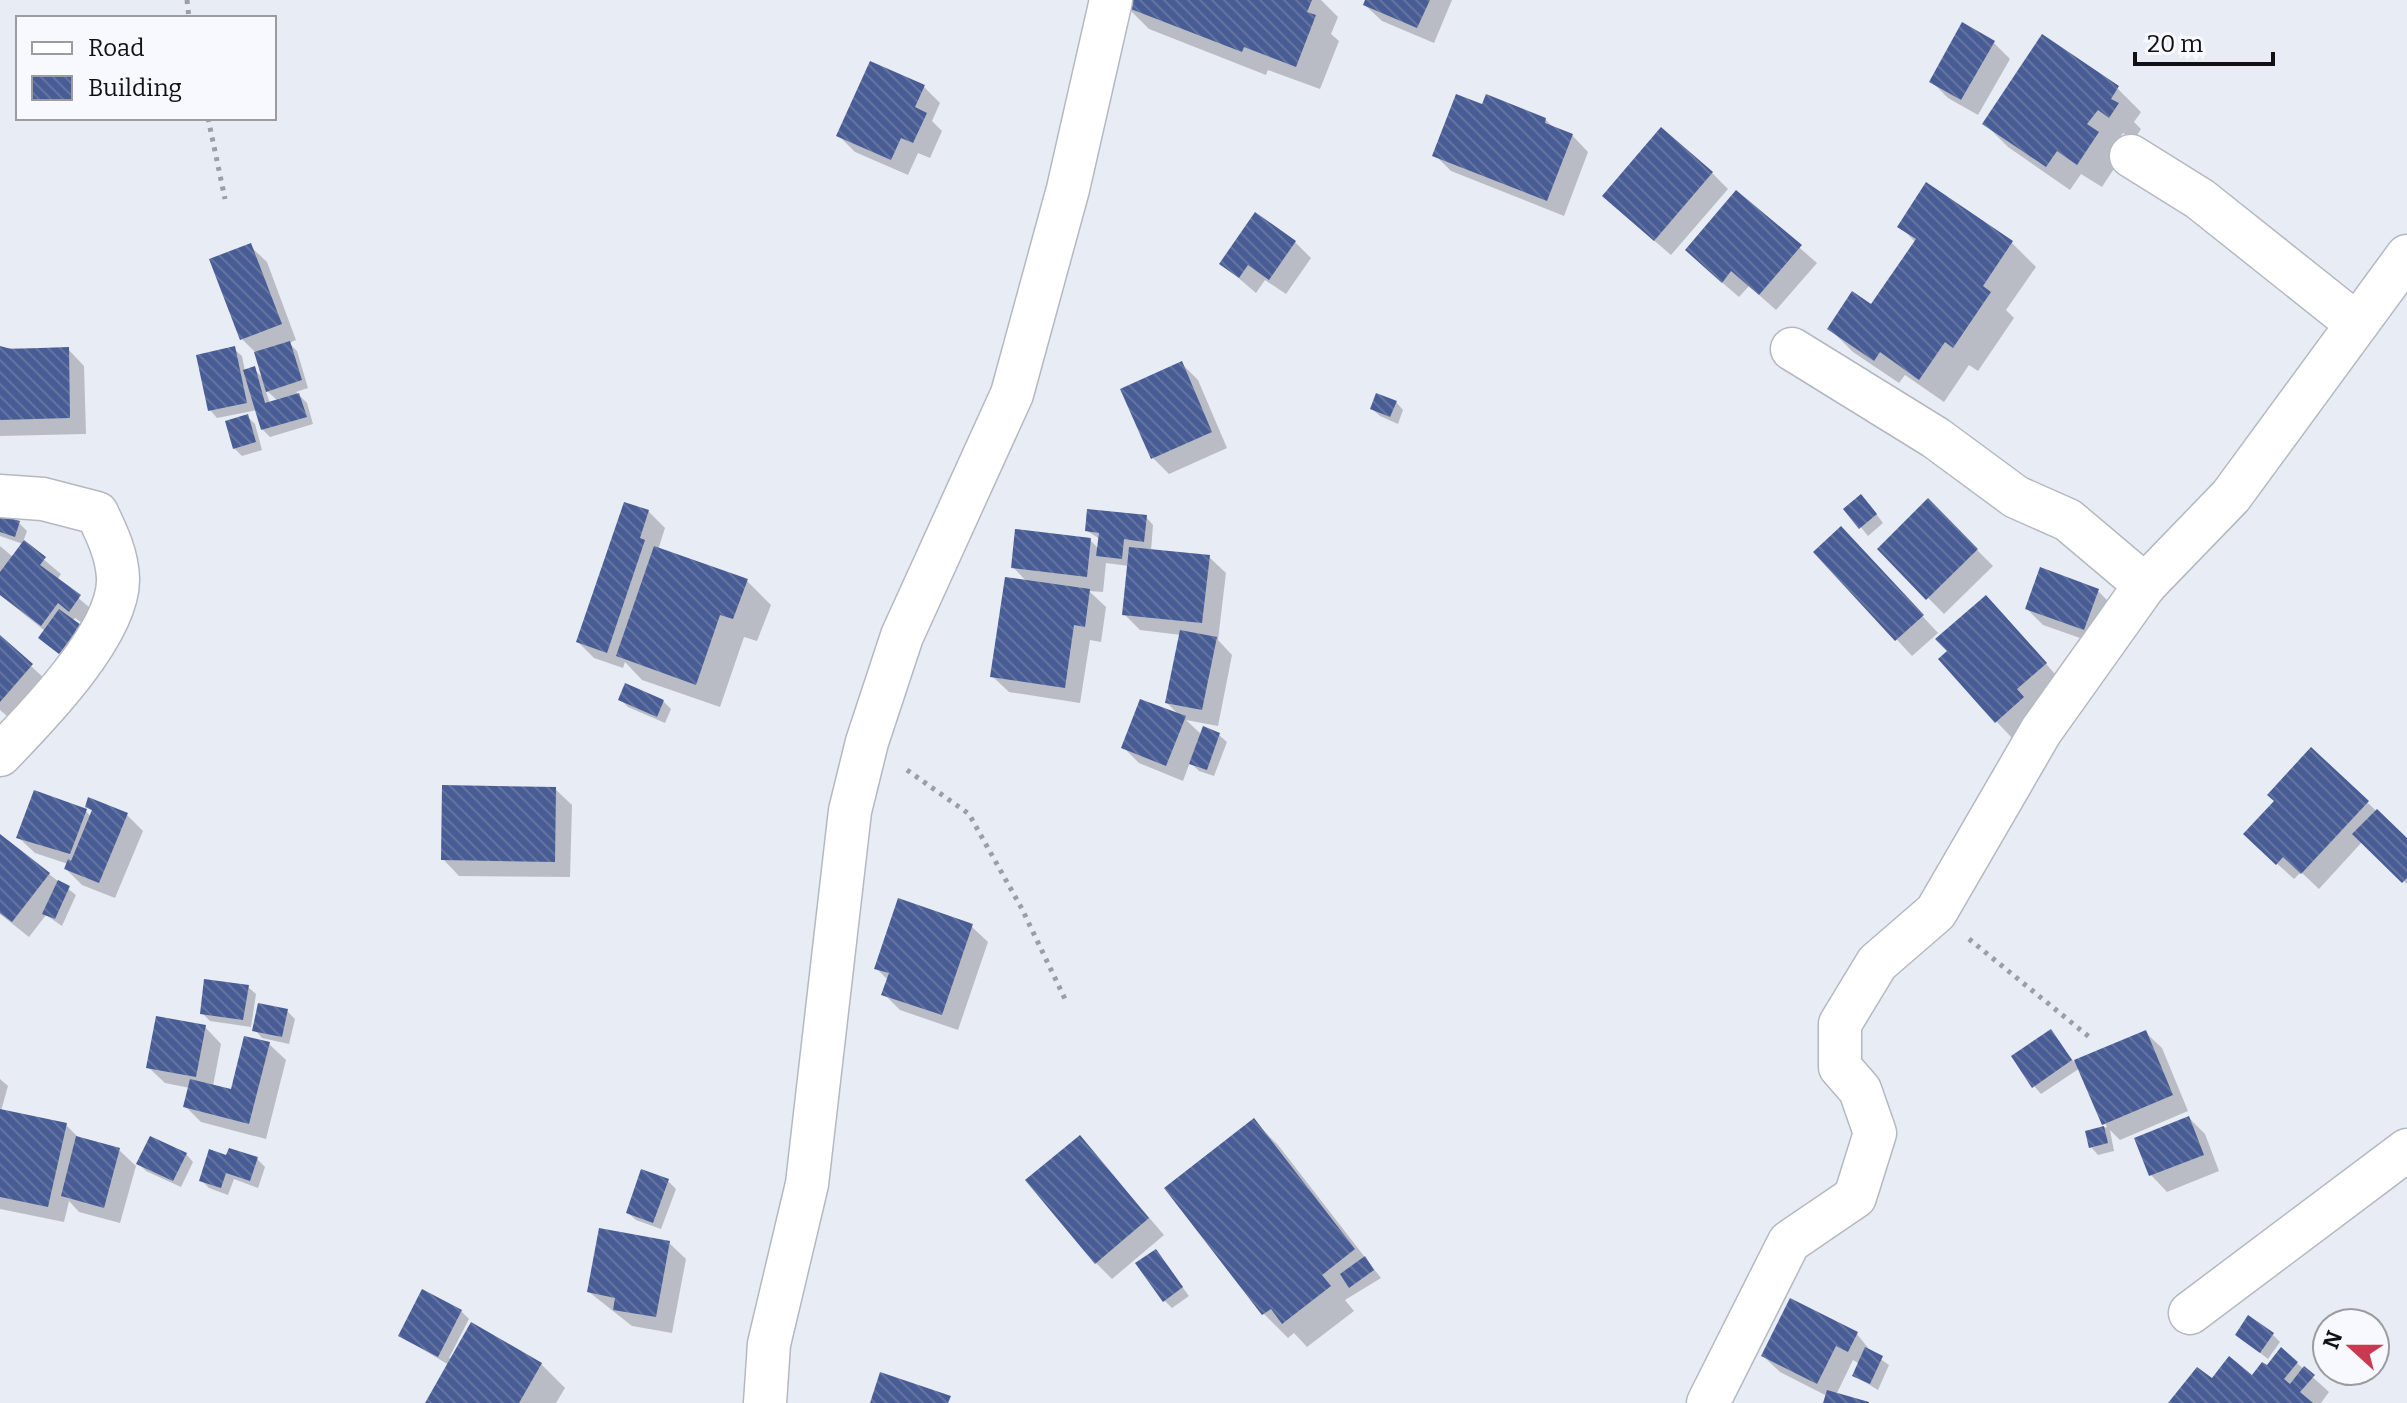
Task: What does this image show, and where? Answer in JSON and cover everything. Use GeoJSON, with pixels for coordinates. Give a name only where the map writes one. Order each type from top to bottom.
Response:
{"type":"FeatureCollection","features":[{"type":"Feature","properties":{"kind":"street"},"geometry":{"type":"LineString","coordinates":[[765,1403],[769,1344],[807,1184],[850,811],[867,742],[902,636],[1012,394],[1068,189],[1111,0]]}},
{"type":"Feature","properties":{"kind":"street"},"geometry":{"type":"LineString","coordinates":[[2131,156],[2200,199],[2357,324]]}},
{"type":"Feature","properties":{"kind":"street"},"geometry":{"type":"LineString","coordinates":[[1708,1403],[1789,1242],[1855,1197],[1875,1133],[1860,1090],[1840,1067],[1840,1024],[1877,963],[1936,912],[2041,731],[2145,585],[2231,496],[2407,256]]}},
{"type":"Feature","properties":{"kind":"street"},"geometry":{"type":"LineString","coordinates":[[1792,349],[1936,438],[2016,497],[2068,520],[2145,585]]}},
{"type":"Feature","properties":{"kind":"street"},"geometry":{"type":"LineString","coordinates":[[0,496],[43,499],[97,513],[113,547],[118,580],[105,624],[98,635],[66,681],[0,755]]}},
{"type":"Feature","properties":{"kind":"street"},"geometry":{"type":"LineString","coordinates":[[2190,1313],[2407,1150]]}},
{"type":"Feature","properties":{"kind":"path"},"geometry":{"type":"LineString","coordinates":[[208,120],[225,199]]}},
{"type":"Feature","properties":{"kind":"path"},"geometry":{"type":"LineString","coordinates":[[867,742],[969,814],[1022,909],[1065,999]]}},
{"type":"Feature","properties":{"kind":"path"},"geometry":{"type":"LineString","coordinates":[[1936,912],[2093,1040]]}},
{"type":"Feature","properties":{"kind":"building"},"geometry":{"type":"Polygon","coordinates":[[[1125,0],[1312,0],[1307,12],[1316,15],[1296,67],[1244,47],[1242,52],[1123,6],[1125,0]]]}},
{"type":"Feature","properties":{"kind":"building"},"geometry":{"type":"Polygon","coordinates":[[[1365,0],[1430,0],[1417,28],[1363,5],[1365,0]]]}},
{"type":"Feature","properties":{"kind":"building"},"geometry":{"type":"Polygon","coordinates":[[[1962,22],[1995,41],[1961,100],[1929,82],[1962,22]]]}},
{"type":"Feature","properties":{"kind":"building"},"geometry":{"type":"Polygon","coordinates":[[[2042,34],[2119,86],[2111,99],[2119,103],[2109,118],[2098,110],[2087,124],[2099,132],[2077,165],[2057,151],[2046,167],[1982,124],[2042,34]]]}},
{"type":"Feature","properties":{"kind":"building"},"geometry":{"type":"Polygon","coordinates":[[[870,61],[925,85],[915,107],[927,113],[913,143],[901,138],[891,160],[836,136],[870,61]]]}},
{"type":"Feature","properties":{"kind":"building"},"geometry":{"type":"Polygon","coordinates":[[[1456,94],[1482,104],[1486,94],[1546,118],[1545,123],[1573,134],[1547,201],[1432,156],[1456,94]]]}},
{"type":"Feature","properties":{"kind":"building"},"geometry":{"type":"Polygon","coordinates":[[[1661,127],[1713,172],[1654,241],[1602,196],[1661,127]]]}},
{"type":"Feature","properties":{"kind":"building"},"geometry":{"type":"Polygon","coordinates":[[[1926,182],[2013,241],[1983,286],[1991,292],[1953,348],[1945,342],[1919,380],[1880,352],[1874,361],[1827,329],[1852,291],[1871,304],[1916,239],[1897,227],[1926,182]]]}},
{"type":"Feature","properties":{"kind":"building"},"geometry":{"type":"Polygon","coordinates":[[[1736,190],[1802,245],[1759,295],[1731,271],[1722,283],[1685,250],[1736,190]]]}},
{"type":"Feature","properties":{"kind":"building"},"geometry":{"type":"Polygon","coordinates":[[[1255,212],[1296,241],[1269,280],[1248,265],[1239,278],[1219,264],[1255,212]]]}},
{"type":"Feature","properties":{"kind":"building"},"geometry":{"type":"Polygon","coordinates":[[[251,243],[282,324],[240,340],[209,259],[251,243]]]}},
{"type":"Feature","properties":{"kind":"building"},"geometry":{"type":"Polygon","coordinates":[[[290,341],[302,380],[266,392],[254,352],[290,341]]]}},
{"type":"Feature","properties":{"kind":"building"},"geometry":{"type":"Polygon","coordinates":[[[0,346],[11,349],[69,347],[70,418],[0,420],[0,346]]]}},
{"type":"Feature","properties":{"kind":"building"},"geometry":{"type":"Polygon","coordinates":[[[235,346],[247,403],[208,411],[196,355],[235,346]]]}},
{"type":"Feature","properties":{"kind":"building"},"geometry":{"type":"Polygon","coordinates":[[[1182,361],[1212,432],[1151,459],[1120,389],[1182,361]]]}},
{"type":"Feature","properties":{"kind":"building"},"geometry":{"type":"Polygon","coordinates":[[[255,366],[265,403],[299,393],[307,417],[261,430],[243,370],[255,366]]]}},
{"type":"Feature","properties":{"kind":"building"},"geometry":{"type":"Polygon","coordinates":[[[1376,393],[1397,401],[1390,417],[1370,409],[1376,393]]]}},
{"type":"Feature","properties":{"kind":"building"},"geometry":{"type":"Polygon","coordinates":[[[248,414],[256,442],[233,449],[225,421],[248,414]]]}},
{"type":"Feature","properties":{"kind":"building"},"geometry":{"type":"Polygon","coordinates":[[[1861,494],[1877,514],[1859,529],[1843,509],[1861,494]]]}},
{"type":"Feature","properties":{"kind":"building"},"geometry":{"type":"Polygon","coordinates":[[[1928,498],[1978,549],[1926,600],[1877,549],[1928,498]]]}},
{"type":"Feature","properties":{"kind":"building"},"geometry":{"type":"Polygon","coordinates":[[[624,502],[649,510],[640,538],[645,540],[607,653],[576,642],[624,502]]]}},
{"type":"Feature","properties":{"kind":"building"},"geometry":{"type":"Polygon","coordinates":[[[1087,509],[1147,515],[1144,542],[1124,539],[1122,559],[1096,556],[1099,533],[1085,531],[1087,509]]]}},
{"type":"Feature","properties":{"kind":"building"},"geometry":{"type":"Polygon","coordinates":[[[0,515],[20,521],[15,537],[0,532],[0,515]]]}},
{"type":"Feature","properties":{"kind":"building"},"geometry":{"type":"Polygon","coordinates":[[[1841,526],[1924,615],[1895,641],[1813,552],[1841,526]]]}},
{"type":"Feature","properties":{"kind":"building"},"geometry":{"type":"Polygon","coordinates":[[[1015,529],[1091,538],[1087,577],[1011,568],[1015,529]]]}},
{"type":"Feature","properties":{"kind":"building"},"geometry":{"type":"Polygon","coordinates":[[[24,540],[46,557],[40,565],[81,595],[69,612],[58,603],[41,626],[0,595],[0,572],[24,540]]]}},
{"type":"Feature","properties":{"kind":"building"},"geometry":{"type":"Polygon","coordinates":[[[654,546],[748,579],[733,619],[720,615],[696,685],[616,656],[654,546]]]}},
{"type":"Feature","properties":{"kind":"building"},"geometry":{"type":"Polygon","coordinates":[[[1129,547],[1210,555],[1202,623],[1122,615],[1129,547]]]}},
{"type":"Feature","properties":{"kind":"building"},"geometry":{"type":"Polygon","coordinates":[[[2040,567],[2099,589],[2084,630],[2025,609],[2040,567]]]}},
{"type":"Feature","properties":{"kind":"building"},"geometry":{"type":"Polygon","coordinates":[[[1005,577],[1090,589],[1085,627],[1074,625],[1065,688],[990,677],[1005,577]]]}},
{"type":"Feature","properties":{"kind":"building"},"geometry":{"type":"Polygon","coordinates":[[[1986,595],[2047,663],[2017,689],[2024,697],[1995,723],[1938,659],[1947,651],[1935,639],[1986,595]]]}},
{"type":"Feature","properties":{"kind":"building"},"geometry":{"type":"Polygon","coordinates":[[[59,609],[81,625],[59,654],[38,638],[59,609]]]}},
{"type":"Feature","properties":{"kind":"building"},"geometry":{"type":"Polygon","coordinates":[[[1180,630],[1217,637],[1202,710],[1165,703],[1180,630]]]}},
{"type":"Feature","properties":{"kind":"building"},"geometry":{"type":"Polygon","coordinates":[[[0,635],[33,664],[0,702],[0,635]]]}},
{"type":"Feature","properties":{"kind":"building"},"geometry":{"type":"Polygon","coordinates":[[[625,683],[664,700],[657,717],[618,700],[625,683]]]}},
{"type":"Feature","properties":{"kind":"building"},"geometry":{"type":"Polygon","coordinates":[[[1140,699],[1186,716],[1166,766],[1121,748],[1140,699]]]}},
{"type":"Feature","properties":{"kind":"building"},"geometry":{"type":"Polygon","coordinates":[[[1203,726],[1220,733],[1207,770],[1189,764],[1203,726]]]}},
{"type":"Feature","properties":{"kind":"building"},"geometry":{"type":"Polygon","coordinates":[[[2311,747],[2369,801],[2301,874],[2283,857],[2276,865],[2243,834],[2274,801],[2267,795],[2311,747]]]}},
{"type":"Feature","properties":{"kind":"building"},"geometry":{"type":"Polygon","coordinates":[[[442,785],[556,787],[555,862],[441,860],[442,785]]]}},
{"type":"Feature","properties":{"kind":"building"},"geometry":{"type":"Polygon","coordinates":[[[34,790],[87,809],[70,854],[16,838],[34,790]]]}},
{"type":"Feature","properties":{"kind":"building"},"geometry":{"type":"Polygon","coordinates":[[[88,797],[128,813],[99,883],[64,869],[68,859],[71,861],[92,810],[85,807],[88,797]]]}},
{"type":"Feature","properties":{"kind":"building"},"geometry":{"type":"Polygon","coordinates":[[[2377,809],[2407,838],[2407,878],[2402,883],[2352,834],[2377,809]]]}},
{"type":"Feature","properties":{"kind":"building"},"geometry":{"type":"Polygon","coordinates":[[[0,834],[50,873],[12,922],[0,913],[0,834]]]}},
{"type":"Feature","properties":{"kind":"building"},"geometry":{"type":"Polygon","coordinates":[[[58,880],[70,886],[55,919],[42,914],[58,880]]]}},
{"type":"Feature","properties":{"kind":"building"},"geometry":{"type":"Polygon","coordinates":[[[898,898],[973,924],[942,1015],[881,995],[889,973],[874,969],[898,898]]]}},
{"type":"Feature","properties":{"kind":"building"},"geometry":{"type":"Polygon","coordinates":[[[204,979],[249,985],[243,1020],[200,1014],[204,979]]]}},
{"type":"Feature","properties":{"kind":"building"},"geometry":{"type":"Polygon","coordinates":[[[258,1003],[288,1009],[282,1037],[252,1031],[258,1003]]]}},
{"type":"Feature","properties":{"kind":"building"},"geometry":{"type":"Polygon","coordinates":[[[156,1016],[206,1025],[196,1077],[146,1068],[156,1016]]]}},
{"type":"Feature","properties":{"kind":"building"},"geometry":{"type":"Polygon","coordinates":[[[2051,1029],[2072,1060],[2032,1088],[2011,1056],[2051,1029]]]}},
{"type":"Feature","properties":{"kind":"building"},"geometry":{"type":"Polygon","coordinates":[[[2146,1030],[2173,1095],[2102,1125],[2074,1060],[2146,1030]]]}},
{"type":"Feature","properties":{"kind":"building"},"geometry":{"type":"Polygon","coordinates":[[[244,1036],[270,1042],[249,1124],[183,1107],[190,1079],[231,1089],[244,1036]]]}},
{"type":"Feature","properties":{"kind":"building"},"geometry":{"type":"Polygon","coordinates":[[[0,1109],[67,1123],[48,1207],[0,1197],[0,1109]]]}},
{"type":"Feature","properties":{"kind":"building"},"geometry":{"type":"Polygon","coordinates":[[[2189,1116],[2204,1155],[2149,1176],[2134,1138],[2189,1116]]]}},
{"type":"Feature","properties":{"kind":"building"},"geometry":{"type":"Polygon","coordinates":[[[1254,1118],[1355,1249],[1322,1275],[1331,1286],[1282,1324],[1271,1309],[1262,1315],[1164,1188],[1254,1118]]]}},
{"type":"Feature","properties":{"kind":"building"},"geometry":{"type":"Polygon","coordinates":[[[2104,1126],[2108,1143],[2089,1148],[2085,1131],[2104,1126]]]}},
{"type":"Feature","properties":{"kind":"building"},"geometry":{"type":"Polygon","coordinates":[[[1080,1135],[1149,1218],[1095,1264],[1025,1180],[1080,1135]]]}},
{"type":"Feature","properties":{"kind":"building"},"geometry":{"type":"Polygon","coordinates":[[[76,1136],[120,1148],[104,1208],[61,1196],[76,1136]]]}},
{"type":"Feature","properties":{"kind":"building"},"geometry":{"type":"Polygon","coordinates":[[[150,1136],[187,1153],[173,1181],[136,1164],[150,1136]]]}},
{"type":"Feature","properties":{"kind":"building"},"geometry":{"type":"Polygon","coordinates":[[[229,1148],[258,1157],[250,1181],[226,1173],[221,1188],[199,1181],[209,1149],[226,1155],[229,1148]]]}},
{"type":"Feature","properties":{"kind":"building"},"geometry":{"type":"Polygon","coordinates":[[[641,1169],[669,1179],[653,1223],[626,1213],[641,1169]]]}},
{"type":"Feature","properties":{"kind":"building"},"geometry":{"type":"Polygon","coordinates":[[[599,1228],[670,1241],[656,1317],[613,1310],[615,1298],[587,1292],[599,1228]]]}},
{"type":"Feature","properties":{"kind":"building"},"geometry":{"type":"Polygon","coordinates":[[[1156,1249],[1183,1287],[1163,1302],[1135,1263],[1156,1249]]]}},
{"type":"Feature","properties":{"kind":"building"},"geometry":{"type":"Polygon","coordinates":[[[1365,1256],[1374,1270],[1349,1288],[1340,1274],[1365,1256]]]}},
{"type":"Feature","properties":{"kind":"building"},"geometry":{"type":"Polygon","coordinates":[[[422,1289],[462,1310],[438,1357],[398,1336],[422,1289]]]}},
{"type":"Feature","properties":{"kind":"building"},"geometry":{"type":"Polygon","coordinates":[[[1790,1298],[1858,1332],[1848,1352],[1836,1346],[1817,1384],[1761,1356],[1790,1298]]]}},
{"type":"Feature","properties":{"kind":"building"},"geometry":{"type":"Polygon","coordinates":[[[2248,1315],[2274,1333],[2260,1353],[2235,1335],[2248,1315]]]}},
{"type":"Feature","properties":{"kind":"building"},"geometry":{"type":"Polygon","coordinates":[[[471,1322],[542,1363],[519,1403],[425,1403],[471,1322]]]}},
{"type":"Feature","properties":{"kind":"building"},"geometry":{"type":"Polygon","coordinates":[[[1865,1347],[1883,1356],[1870,1384],[1852,1376],[1865,1347]]]}},
{"type":"Feature","properties":{"kind":"building"},"geometry":{"type":"Polygon","coordinates":[[[2281,1347],[2298,1362],[2284,1379],[2290,1384],[2304,1366],[2311,1372],[2311,1380],[2300,1392],[2313,1403],[2168,1403],[2197,1367],[2212,1378],[2229,1356],[2252,1375],[2262,1362],[2267,1365],[2281,1347]]]}},
{"type":"Feature","properties":{"kind":"building"},"geometry":{"type":"Polygon","coordinates":[[[880,1372],[951,1396],[948,1403],[870,1403],[880,1372]]]}},
{"type":"Feature","properties":{"kind":"building"},"geometry":{"type":"Polygon","coordinates":[[[1827,1390],[1869,1402],[1869,1403],[1823,1403],[1827,1390]]]}}]}
